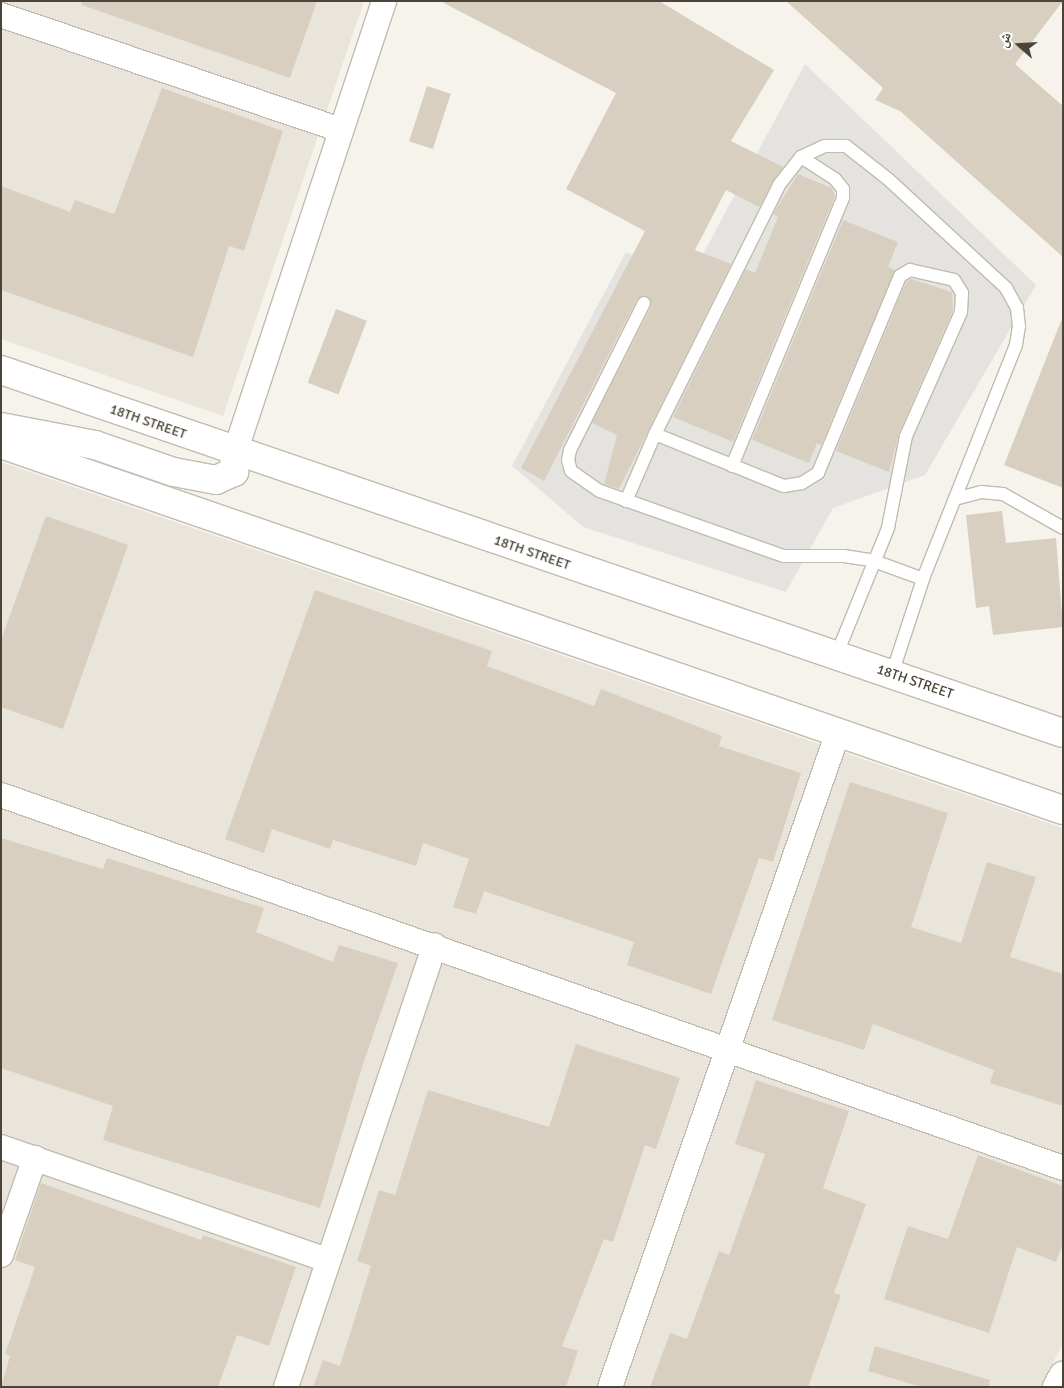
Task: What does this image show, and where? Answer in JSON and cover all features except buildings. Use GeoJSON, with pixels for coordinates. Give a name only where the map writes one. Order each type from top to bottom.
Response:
{"type":"FeatureCollection","features":[{"type":"Feature","properties":{"kind":"street"},"geometry":{"type":"LineString","coordinates":[[1,426],[95,445],[174,472],[216,480],[234,472],[235,452],[384,1]]}},
{"type":"Feature","properties":{"kind":"street"},"geometry":{"type":"LineString","coordinates":[[1,15],[340,130]]}},
{"type":"Feature","properties":{"kind":"street","name":"18TH STREET"},"geometry":{"type":"LineString","coordinates":[[1,370],[235,452],[1063,732]]}},
{"type":"Feature","properties":{"kind":"street"},"geometry":{"type":"LineString","coordinates":[[1,444],[837,734],[1063,810]]}},
{"type":"Feature","properties":{"kind":"street"},"geometry":{"type":"LineString","coordinates":[[610,1387],[837,734]]}},
{"type":"Feature","properties":{"kind":"street"},"geometry":{"type":"LineString","coordinates":[[1,795],[434,945],[1063,1168]]}},
{"type":"Feature","properties":{"kind":"street"},"geometry":{"type":"LineString","coordinates":[[286,1387],[434,945]]}},
{"type":"Feature","properties":{"kind":"street"},"geometry":{"type":"LineString","coordinates":[[1,1147],[328,1260]]}},
{"type":"Feature","properties":{"kind":"street"},"geometry":{"type":"LineString","coordinates":[[1,1255],[35,1158]]}},
{"type":"Feature","properties":{"kind":"street"},"geometry":{"type":"LineString","coordinates":[[1057,1387],[1063,1376]]}},
{"type":"Feature","properties":{"kind":"lane"},"geometry":{"type":"LineString","coordinates":[[626,501],[655,434],[778,185],[801,157],[825,146],[846,146],[888,179],[999,282],[1017,308],[1019,326],[1016,345],[923,579],[892,674]]}},
{"type":"Feature","properties":{"kind":"lane"},"geometry":{"type":"LineString","coordinates":[[732,466],[844,198],[843,189],[835,179],[801,157]]}},
{"type":"Feature","properties":{"kind":"lane"},"geometry":{"type":"LineString","coordinates":[[655,434],[784,486],[802,483],[818,473],[900,276],[910,270],[954,280],[962,293],[960,312],[906,436],[890,518],[836,656]]}},
{"type":"Feature","properties":{"kind":"lane"},"geometry":{"type":"LineString","coordinates":[[644,303],[570,450],[568,460],[571,471],[585,483],[626,501],[784,556],[844,556],[874,561],[923,579]]}},
{"type":"Feature","properties":{"kind":"lane"},"geometry":{"type":"LineString","coordinates":[[955,499],[981,492],[1002,494],[1063,528]]}},
{"type":"Feature","properties":{"kind":"shaded area"},"geometry":{"type":"Polygon","coordinates":[[[1,1],[364,1],[223,416],[1,339],[1,1]]]}},
{"type":"Feature","properties":{"kind":"shaded area"},"geometry":{"type":"Polygon","coordinates":[[[805,64],[1036,285],[925,475],[833,508],[786,592],[583,527],[512,466],[626,252],[688,282],[805,64]]]}},
{"type":"Feature","properties":{"kind":"shaded area"},"geometry":{"type":"Polygon","coordinates":[[[1,462],[1063,828],[1063,1344],[1040,1387],[1,1387],[1,462]]]}}]}
